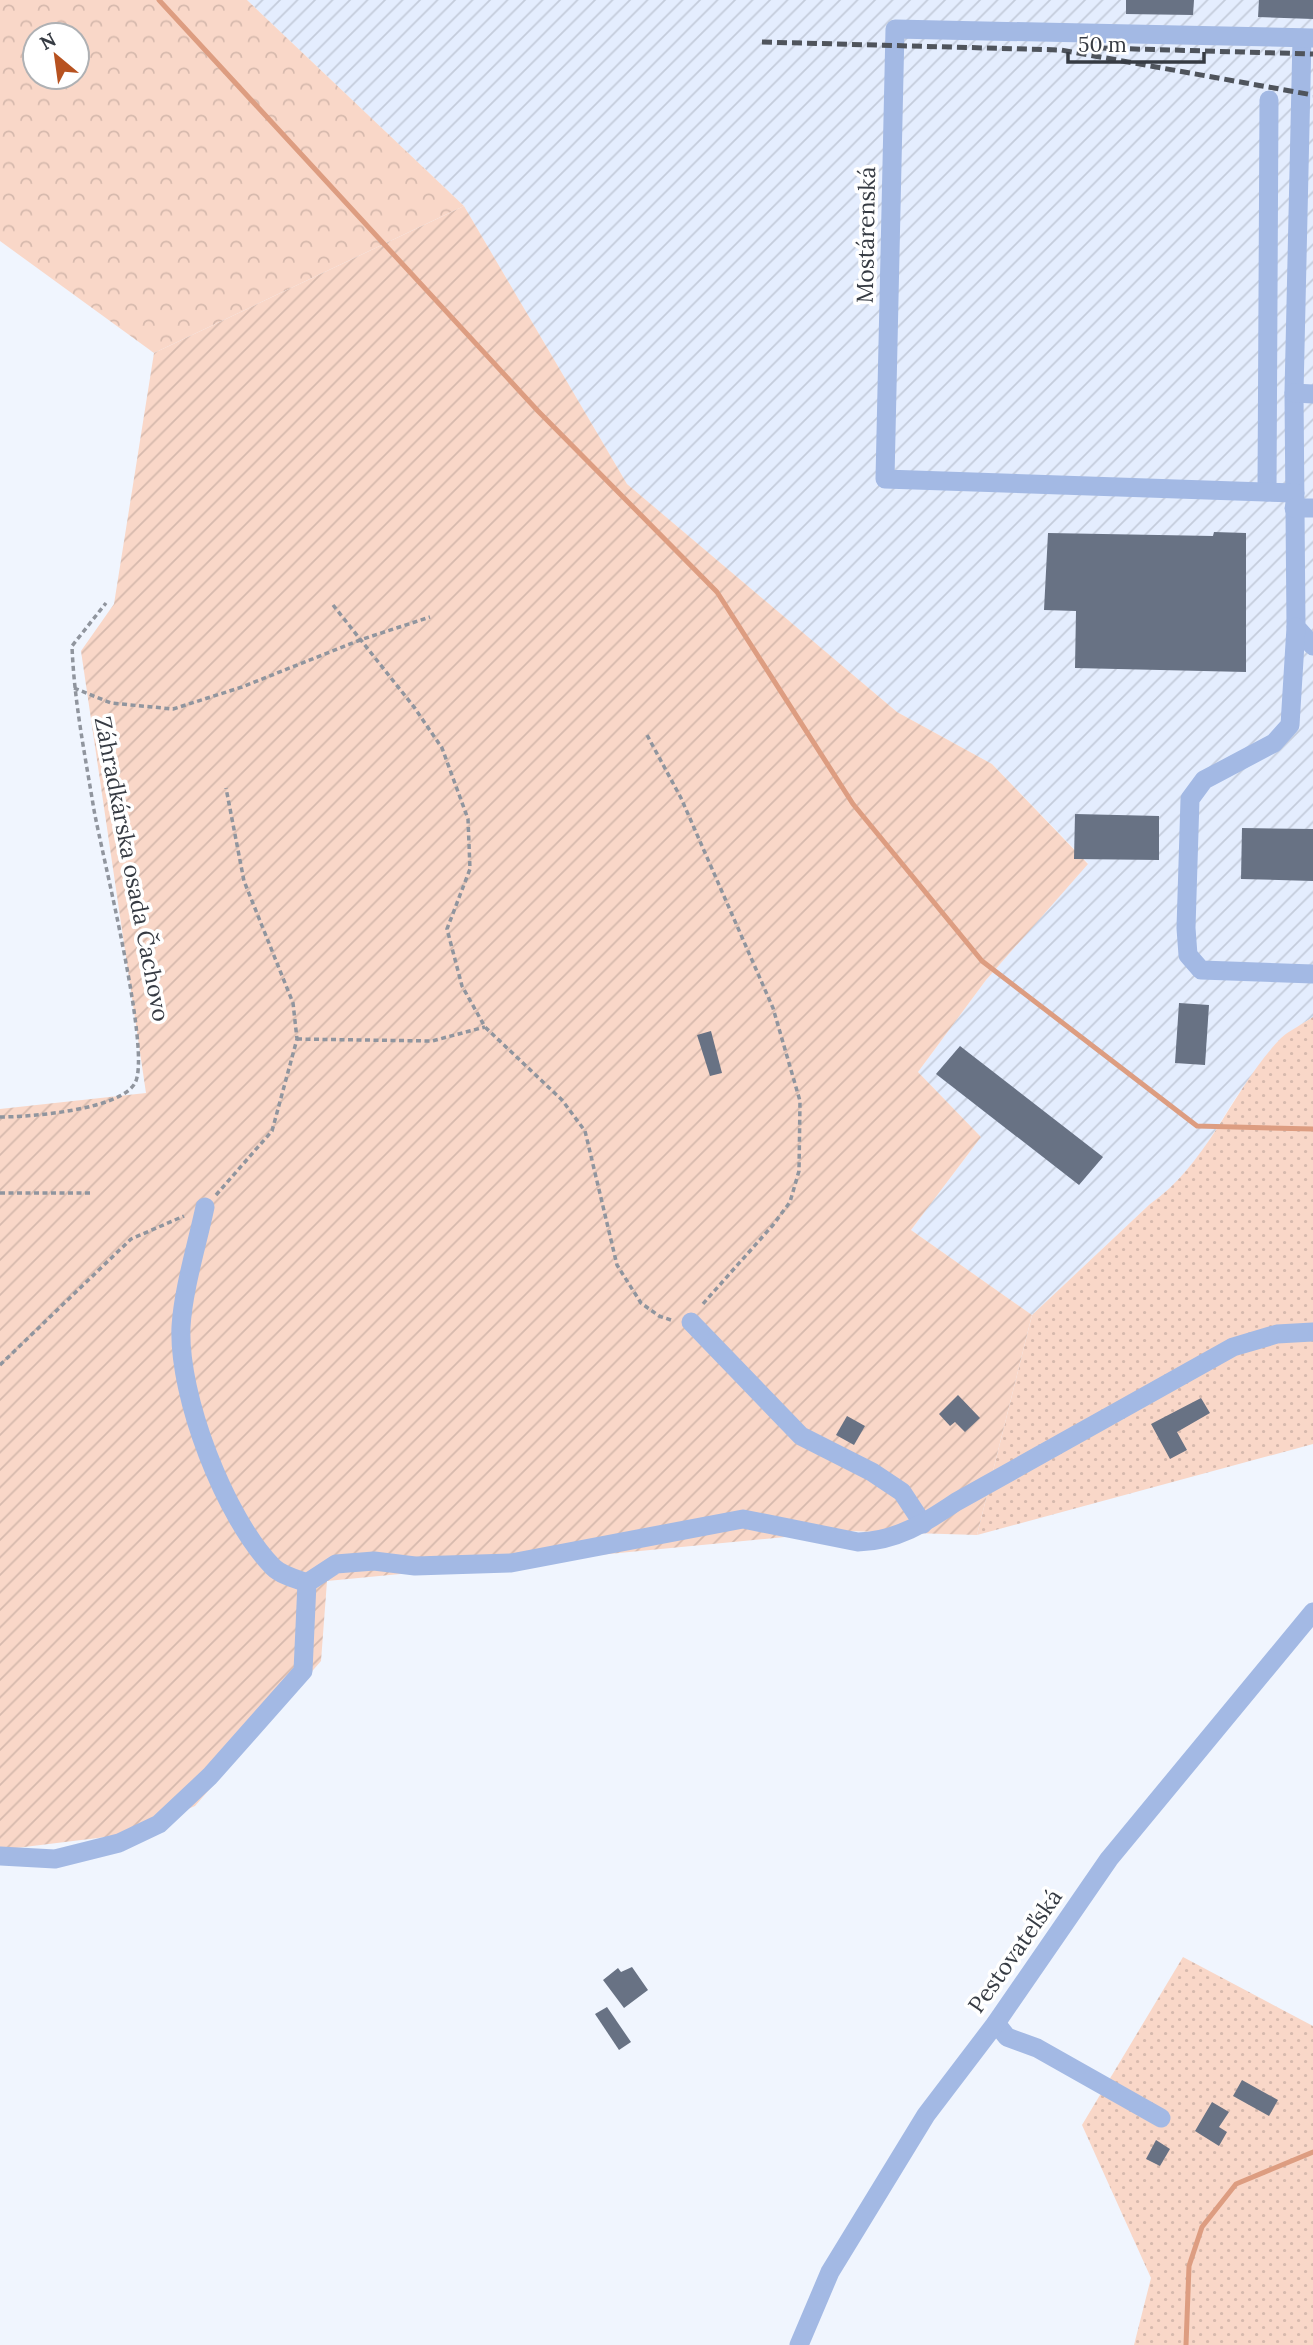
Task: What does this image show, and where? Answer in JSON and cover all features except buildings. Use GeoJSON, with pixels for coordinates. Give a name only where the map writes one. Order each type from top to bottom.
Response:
{"type":"FeatureCollection","features":[{"type":"Feature","properties":{"kind":"street","name":"Mostárenská"},"geometry":{"type":"LineString","coordinates":[[1267,492],[885,479],[895,29],[1307,38]]}},
{"type":"Feature","properties":{"kind":"street"},"geometry":{"type":"LineString","coordinates":[[1307,38],[1301,503],[1290,725],[1274,743],[1204,780],[1190,799],[1186,928],[1188,955],[1201,970],[1313,974]]}},
{"type":"Feature","properties":{"kind":"street"},"geometry":{"type":"LineString","coordinates":[[1269,100],[1267,492],[1301,503]]}},
{"type":"Feature","properties":{"kind":"street"},"geometry":{"type":"LineString","coordinates":[[1296,627],[1313,646]]}},
{"type":"Feature","properties":{"kind":"street"},"geometry":{"type":"LineString","coordinates":[[205,1207],[181,1328],[189,1396],[210,1462],[250,1538],[275,1570],[307,1583]]}},
{"type":"Feature","properties":{"kind":"street"},"geometry":{"type":"LineString","coordinates":[[691,1322],[801,1436],[872,1472],[902,1492],[923,1524]]}},
{"type":"Feature","properties":{"kind":"street"},"geometry":{"type":"LineString","coordinates":[[307,1583],[336,1563],[511,1563],[743,1520],[858,1542],[872,1542],[923,1524],[956,1502],[1233,1347],[1277,1334],[1313,1332]]}},
{"type":"Feature","properties":{"kind":"street"},"geometry":{"type":"LineString","coordinates":[[0,1856],[55,1859],[119,1843],[159,1824],[210,1776],[303,1671],[307,1583]]}},
{"type":"Feature","properties":{"kind":"street","name":"Pestovateľská"},"geometry":{"type":"LineString","coordinates":[[799,2345],[830,2273],[926,2115],[996,2023],[1109,1858],[1313,1612]]}},
{"type":"Feature","properties":{"kind":"street"},"geometry":{"type":"LineString","coordinates":[[996,2023],[1007,2037],[1037,2048],[1161,2118]]}},
{"type":"Feature","properties":{"kind":"path","name":"Záhradkárska osada Čachovo"},"geometry":{"type":"LineString","coordinates":[[0,1117],[35,1117],[124,1097],[137,1081],[139,1035],[94,812],[74,688],[72,646],[106,603]]}},
{"type":"Feature","properties":{"kind":"path"},"geometry":{"type":"LineString","coordinates":[[333,605],[414,707],[442,748],[468,819],[470,869],[447,929],[462,986],[485,1027],[562,1100],[585,1131],[617,1265],[630,1288],[641,1303],[659,1316],[691,1322],[711,1292],[773,1226],[790,1202],[799,1171],[800,1101],[773,1008],[681,798],[647,735]]}},
{"type":"Feature","properties":{"kind":"path","name":"Záhradkárska osada Čachovo"},"geometry":{"type":"LineString","coordinates":[[74,688],[111,703],[173,709],[242,687],[360,640],[430,617]]}},
{"type":"Feature","properties":{"kind":"path"},"geometry":{"type":"LineString","coordinates":[[0,1365],[131,1239],[205,1207],[272,1130],[297,1040],[293,1003],[244,881],[226,788]]}},
{"type":"Feature","properties":{"kind":"path"},"geometry":{"type":"LineString","coordinates":[[297,1040],[432,1041],[485,1027]]}},
{"type":"Feature","properties":{"kind":"path"},"geometry":{"type":"LineString","coordinates":[[0,1194],[93,1193]]}},
{"type":"Feature","properties":{"kind":"shaded area"},"geometry":{"type":"Polygon","coordinates":[[[247,0],[1313,0],[1313,1017],[1282,1037],[1236,1097],[1198,1158],[1170,1191],[1150,1204],[1032,1315],[911,1230],[981,1137],[918,1072],[986,980],[1088,863],[992,764],[897,712],[627,484],[464,206],[247,0]]]}},
{"type":"Feature","properties":{"kind":"green space"},"geometry":{"type":"Polygon","coordinates":[[[0,0],[247,0],[464,206],[154,353],[0,241],[0,0]]]}},
{"type":"Feature","properties":{"kind":"green space"},"geometry":{"type":"Polygon","coordinates":[[[464,206],[627,484],[897,712],[992,764],[1088,864],[986,980],[918,1072],[981,1137],[911,1230],[1032,1315],[977,1535],[848,1531],[327,1581],[321,1661],[195,1806],[130,1834],[0,1850],[0,1109],[146,1093],[81,651],[114,604],[154,353],[464,206]]]}},
{"type":"Feature","properties":{"kind":"green space"},"geometry":{"type":"Polygon","coordinates":[[[1313,1017],[1313,1444],[977,1535],[1032,1315],[1171,1187],[1204,1147],[1264,1058],[1288,1032],[1313,1017]]]}},
{"type":"Feature","properties":{"kind":"green space"},"geometry":{"type":"Polygon","coordinates":[[[1183,1957],[1313,2026],[1313,2345],[1134,2345],[1151,2278],[1082,2125],[1183,1957]]]}},
{"type":"Feature","properties":{"kind":"waterway"},"geometry":{"type":"LineString","coordinates":[[159,0],[538,411],[717,592],[853,804],[982,961],[1197,1126],[1313,1129]]}},
{"type":"Feature","properties":{"kind":"waterway"},"geometry":{"type":"LineString","coordinates":[[1186,2345],[1189,2266],[1202,2227],[1236,2184],[1313,2152]]}},
{"type":"Feature","properties":{"kind":"railway"},"geometry":{"type":"LineString","coordinates":[[762,42],[1061,50],[1313,95]]}},
{"type":"Feature","properties":{"kind":"railway"},"geometry":{"type":"LineString","coordinates":[[1100,48],[1313,54]]}}]}
